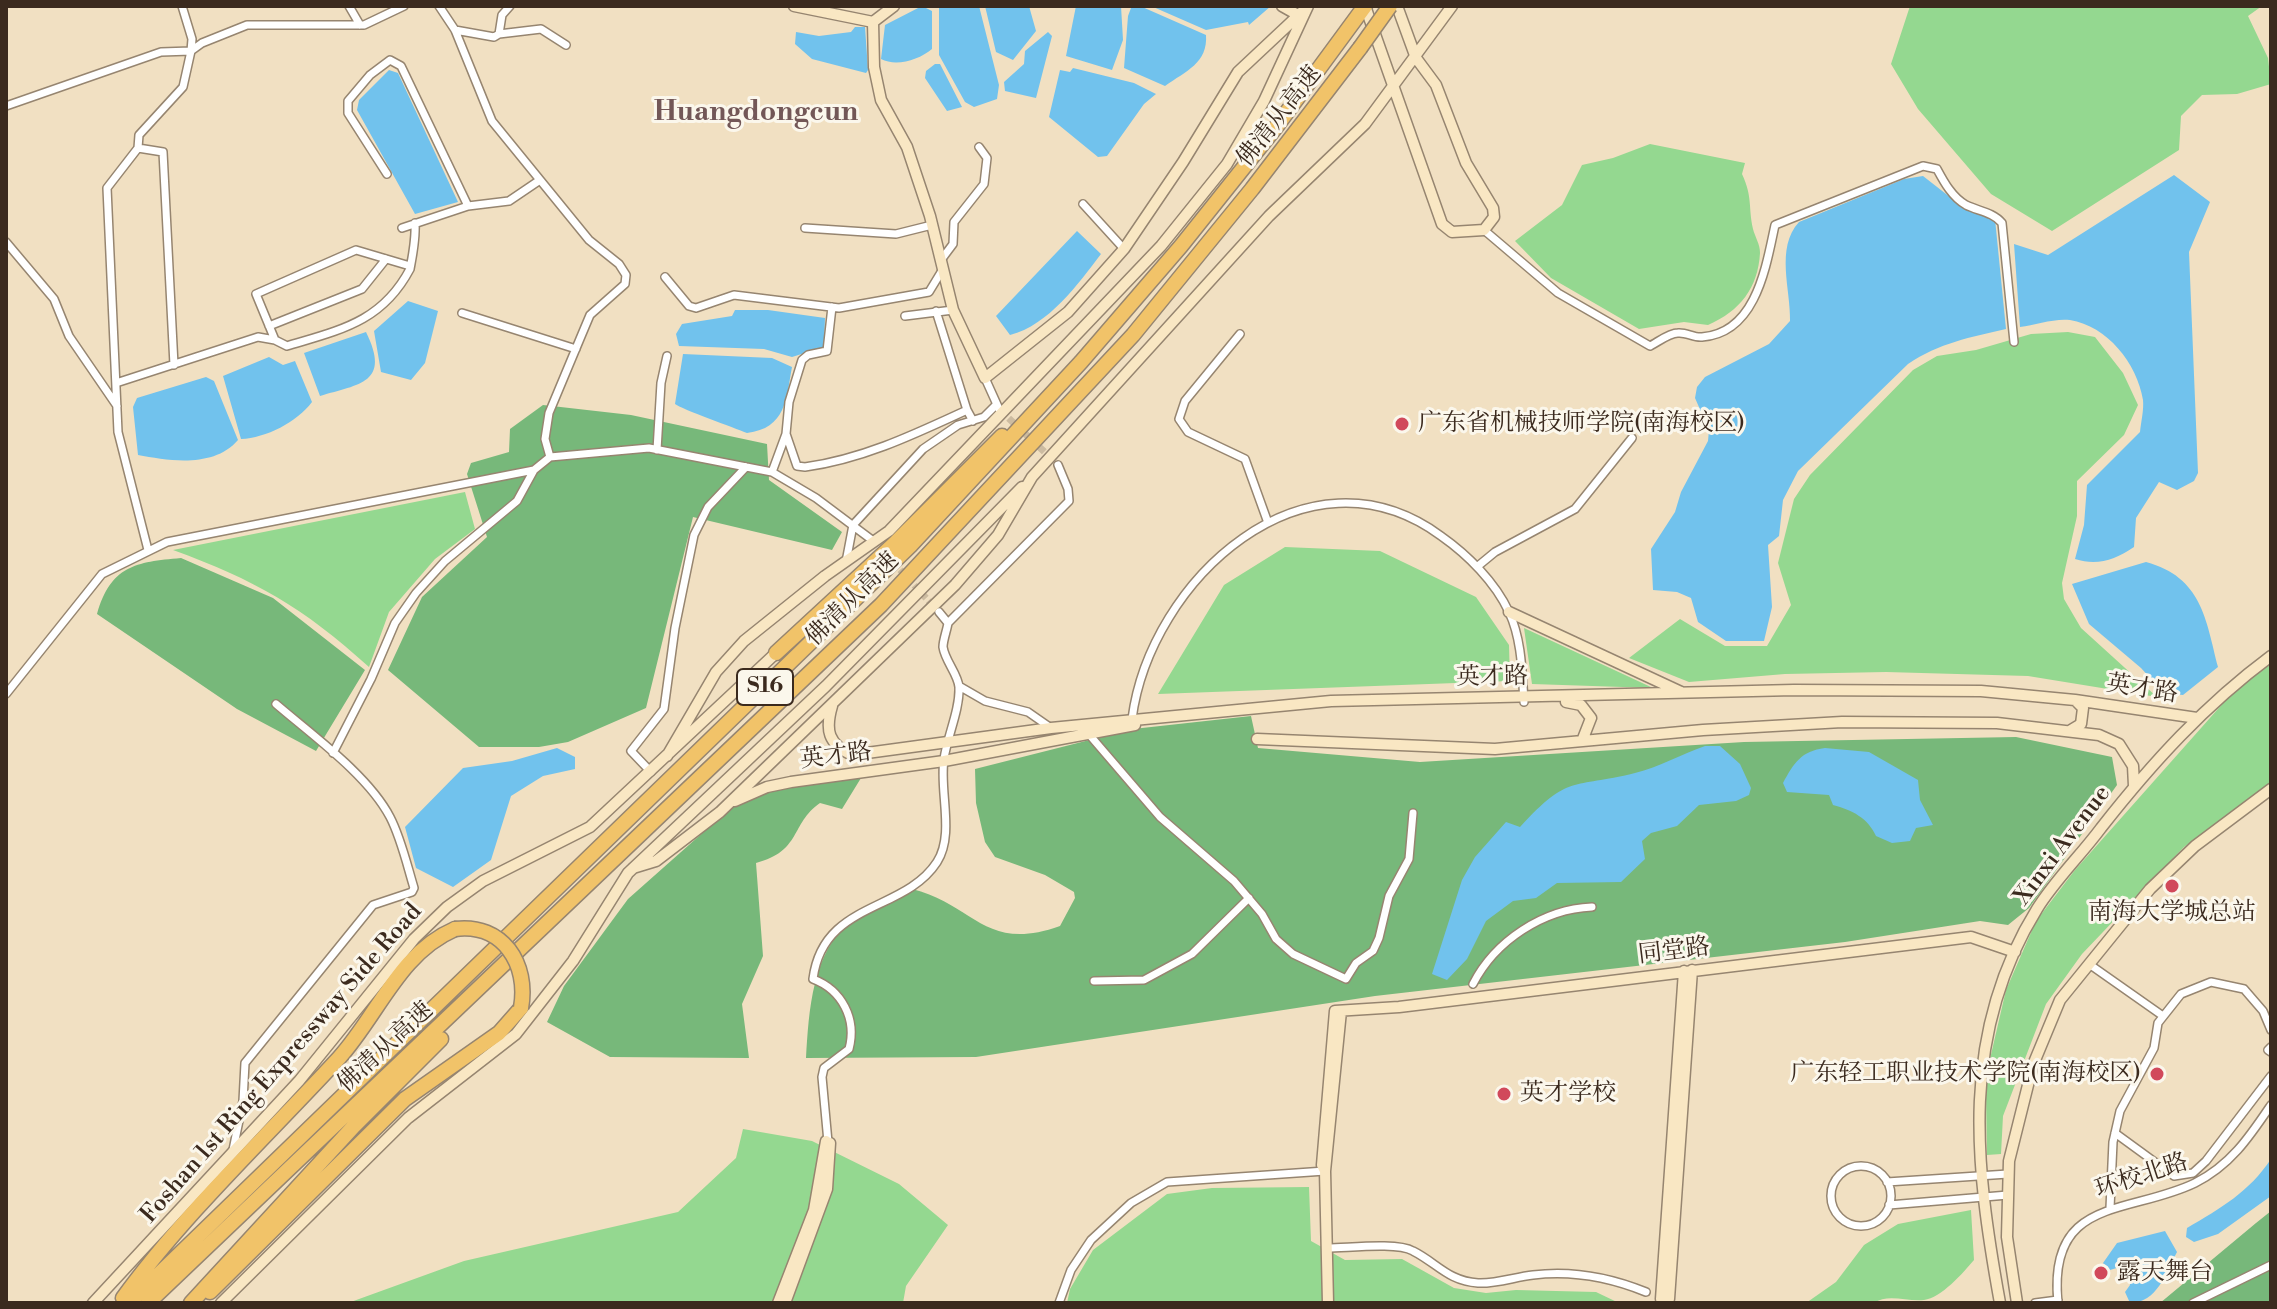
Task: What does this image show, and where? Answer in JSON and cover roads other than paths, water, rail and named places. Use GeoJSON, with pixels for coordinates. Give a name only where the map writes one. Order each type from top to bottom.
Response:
{"type":"FeatureCollection","features":[{"type":"Feature","properties":{"kind":"highway","name":"佛清从高速"},"geometry":{"type":"LineString","coordinates":[[129,1303],[515,925],[834,622],[1049,397],[1181,246],[1365,6]]}},
{"type":"Feature","properties":{"kind":"highway","name":"佛清从高速"},"geometry":{"type":"LineString","coordinates":[[148,1303],[860,626],[1012,467],[1163,300],[1390,6]]}},
{"type":"Feature","properties":{"kind":"highway"},"geometry":{"type":"LineString","coordinates":[[776,653],[894,544],[977,458],[1049,397]]}},
{"type":"Feature","properties":{"kind":"highway"},"geometry":{"type":"LineString","coordinates":[[191,1303],[354,1126],[551,923]]}},
{"type":"Feature","properties":{"kind":"highway"},"geometry":{"type":"LineString","coordinates":[[120,1303],[269,1129],[341,1056],[415,954],[436,937],[455,929],[471,927],[489,933],[509,946],[520,966],[525,987],[521,1008],[499,1033],[405,1099],[198,1303]]}},
{"type":"Feature","properties":{"kind":"main road"},"geometry":{"type":"LineString","coordinates":[[794,6],[873,22],[894,6]]}},
{"type":"Feature","properties":{"kind":"main road"},"geometry":{"type":"LineString","coordinates":[[1282,6],[1298,15]]}},
{"type":"Feature","properties":{"kind":"main road"},"geometry":{"type":"LineString","coordinates":[[873,22],[874,67],[881,100],[907,147],[932,225],[953,310],[985,378],[1068,312],[1124,249],[1183,162],[1238,72],[1308,6]]}},
{"type":"Feature","properties":{"kind":"main road"},"geometry":{"type":"LineString","coordinates":[[667,756],[698,699],[725,661],[782,609],[900,520],[1161,246],[1227,164],[1264,101],[1308,6]]}},
{"type":"Feature","properties":{"kind":"main road"},"geometry":{"type":"LineString","coordinates":[[1365,6],[1442,224],[1452,232],[1484,230],[1494,217],[1493,208],[1466,163],[1436,85],[1416,58],[1397,6]]}},
{"type":"Feature","properties":{"kind":"main road"},"geometry":{"type":"LineString","coordinates":[[221,1303],[408,1118],[516,1034],[551,991],[633,868],[857,655],[1032,477],[1269,216],[1365,124],[1452,6]]}},
{"type":"Feature","properties":{"kind":"main road"},"geometry":{"type":"LineString","coordinates":[[633,868],[656,861],[728,804],[832,706],[955,585],[998,535],[1032,477]]}},
{"type":"Feature","properties":{"kind":"main road"},"geometry":{"type":"LineString","coordinates":[[1509,612],[1686,695]]}},
{"type":"Feature","properties":{"kind":"main road"},"geometry":{"type":"LineString","coordinates":[[667,756],[776,653]]}},
{"type":"Feature","properties":{"kind":"main road","name":"Xinxi Avenue"},"geometry":{"type":"LineString","coordinates":[[2000,1303],[1979,1176],[1981,1067],[2000,980],[2038,908],[2134,786],[2230,686],[2271,656]]}},
{"type":"Feature","properties":{"kind":"main road","name":"英才路"},"geometry":{"type":"LineString","coordinates":[[728,804],[767,787],[791,782],[944,761],[1088,736],[1126,726],[1339,705],[1794,690],[1981,691],[2075,700],[2197,718]]}},
{"type":"Feature","properties":{"kind":"main road"},"geometry":{"type":"LineString","coordinates":[[2071,730],[2081,724],[2083,714],[2083,708],[2075,700]]}},
{"type":"Feature","properties":{"kind":"main road","name":"英才路"},"geometry":{"type":"LineString","coordinates":[[832,706],[828,733],[833,745],[852,755],[947,745],[1084,724],[1331,701],[1572,701],[1587,710],[1591,718],[1582,741]]}},
{"type":"Feature","properties":{"kind":"main road"},"geometry":{"type":"LineString","coordinates":[[1257,739],[1495,749],[1858,721],[1951,721],[2099,735],[2119,744],[2133,766],[2134,786]]}},
{"type":"Feature","properties":{"kind":"main road","name":"Foshan 1st Ring Expressway Side Road"},"geometry":{"type":"LineString","coordinates":[[93,1303],[351,1022],[414,939],[447,907],[483,881],[590,827],[667,756]]}},
{"type":"Feature","properties":{"kind":"main road"},"geometry":{"type":"LineString","coordinates":[[2017,1303],[2007,1237],[2008,1174],[2033,1065],[2060,1000],[2161,878],[2224,822],[2271,789]]}},
{"type":"Feature","properties":{"kind":"main road","name":"同堂路"},"geometry":{"type":"LineString","coordinates":[[1325,1171],[1338,1011],[1971,937],[2015,952]]}},
{"type":"Feature","properties":{"kind":"main road"},"geometry":{"type":"LineString","coordinates":[[1665,1299],[1688,970]]}},
{"type":"Feature","properties":{"kind":"main road"},"geometry":{"type":"LineString","coordinates":[[778,1303],[814,1210],[828,1142]]}},
{"type":"Feature","properties":{"kind":"main road"},"geometry":{"type":"LineString","coordinates":[[785,1303],[824,1199],[828,1142]]}},
{"type":"Feature","properties":{"kind":"main road"},"geometry":{"type":"LineString","coordinates":[[1325,1171],[1328,1303]]}},
{"type":"Feature","properties":{"kind":"street"},"geometry":{"type":"LineString","coordinates":[[148,550],[118,432],[107,188],[138,148],[139,135],[183,87],[192,39],[182,6]]}},
{"type":"Feature","properties":{"kind":"street"},"geometry":{"type":"LineString","coordinates":[[349,6],[360,25]]}},
{"type":"Feature","properties":{"kind":"street"},"geometry":{"type":"LineString","coordinates":[[6,106],[161,52],[191,51],[202,43],[247,25],[360,25],[404,6]]}},
{"type":"Feature","properties":{"kind":"street"},"geometry":{"type":"LineString","coordinates":[[439,6],[455,30],[492,121],[589,240],[619,264],[626,275],[625,284],[590,315],[549,413],[545,439],[550,457]]}},
{"type":"Feature","properties":{"kind":"street"},"geometry":{"type":"LineString","coordinates":[[499,34],[502,15],[510,6]]}},
{"type":"Feature","properties":{"kind":"street"},"geometry":{"type":"LineString","coordinates":[[455,30],[494,37],[541,29],[566,45]]}},
{"type":"Feature","properties":{"kind":"street"},"geometry":{"type":"LineString","coordinates":[[387,174],[348,113],[348,101],[370,75],[390,60],[401,66],[468,206]]}},
{"type":"Feature","properties":{"kind":"street"},"geometry":{"type":"LineString","coordinates":[[665,277],[689,306],[696,308],[734,295],[832,307],[929,292],[953,244],[954,222],[984,184],[987,158],[979,147]]}},
{"type":"Feature","properties":{"kind":"street"},"geometry":{"type":"LineString","coordinates":[[138,148],[163,152],[174,365]]}},
{"type":"Feature","properties":{"kind":"street"},"geometry":{"type":"LineString","coordinates":[[1484,230],[1558,293],[1650,346],[1677,332],[1700,338],[1714,335],[1738,322],[1763,278],[1775,225],[1923,166],[1937,169],[1953,195],[1965,204],[1998,217],[2002,223],[2014,342]]}},
{"type":"Feature","properties":{"kind":"street"},"geometry":{"type":"LineString","coordinates":[[402,228],[468,206],[509,201],[540,180]]}},
{"type":"Feature","properties":{"kind":"street"},"geometry":{"type":"LineString","coordinates":[[1083,204],[1124,249]]}},
{"type":"Feature","properties":{"kind":"street"},"geometry":{"type":"LineString","coordinates":[[116,383],[258,337],[287,346],[367,317],[384,307],[401,287],[410,266],[415,223]]}},
{"type":"Feature","properties":{"kind":"street"},"geometry":{"type":"LineString","coordinates":[[805,228],[896,234],[932,225]]}},
{"type":"Feature","properties":{"kind":"street"},"geometry":{"type":"LineString","coordinates":[[6,242],[54,299],[69,336],[117,406]]}},
{"type":"Feature","properties":{"kind":"street"},"geometry":{"type":"LineString","coordinates":[[275,340],[256,294],[356,250],[410,266]]}},
{"type":"Feature","properties":{"kind":"street"},"geometry":{"type":"LineString","coordinates":[[269,326],[362,289],[386,259]]}},
{"type":"Feature","properties":{"kind":"street"},"geometry":{"type":"LineString","coordinates":[[772,472],[786,434],[789,402],[802,360],[808,355],[827,351],[832,307]]}},
{"type":"Feature","properties":{"kind":"street"},"geometry":{"type":"LineString","coordinates":[[905,316],[953,310]]}},
{"type":"Feature","properties":{"kind":"street"},"geometry":{"type":"LineString","coordinates":[[936,311],[973,421]]}},
{"type":"Feature","properties":{"kind":"street"},"geometry":{"type":"LineString","coordinates":[[462,313],[576,349]]}},
{"type":"Feature","properties":{"kind":"street"},"geometry":{"type":"LineString","coordinates":[[1240,334],[1185,401],[1179,419],[1188,432],[1245,459],[1267,520]]}},
{"type":"Feature","properties":{"kind":"street"},"geometry":{"type":"LineString","coordinates":[[657,450],[661,383],[667,356]]}},
{"type":"Feature","properties":{"kind":"street"},"geometry":{"type":"LineString","coordinates":[[846,562],[853,525],[923,449],[958,425],[999,408],[985,378]]}},
{"type":"Feature","properties":{"kind":"street"},"geometry":{"type":"LineString","coordinates":[[786,434],[797,466],[815,465],[890,445],[967,410]]}},
{"type":"Feature","properties":{"kind":"street"},"geometry":{"type":"LineString","coordinates":[[1478,566],[1495,552],[1568,516],[1632,438]]}},
{"type":"Feature","properties":{"kind":"street"},"geometry":{"type":"LineString","coordinates":[[333,753],[395,623],[409,603],[445,561],[517,501],[534,470],[550,457],[657,450],[772,472],[872,540]]}},
{"type":"Feature","properties":{"kind":"street"},"geometry":{"type":"LineString","coordinates":[[828,1142],[822,1077],[824,1068],[849,1049],[853,1034],[850,1019],[836,992],[813,979],[815,964],[827,942],[852,915],[913,885],[936,863],[945,840],[944,761],[959,686],[943,647],[948,623],[1069,501],[1068,489],[1058,465]]}},
{"type":"Feature","properties":{"kind":"street"},"geometry":{"type":"LineString","coordinates":[[651,772],[631,751],[664,709],[675,628],[694,535],[708,507],[746,467]]}},
{"type":"Feature","properties":{"kind":"street"},"geometry":{"type":"LineString","coordinates":[[6,694],[102,574],[148,550],[167,542],[534,470]]}},
{"type":"Feature","properties":{"kind":"street"},"geometry":{"type":"LineString","coordinates":[[1132,719],[1143,675],[1171,614],[1210,564],[1267,520],[1326,505],[1368,504],[1392,510],[1433,530],[1478,566],[1509,612],[1521,652],[1524,700]]}},
{"type":"Feature","properties":{"kind":"street"},"geometry":{"type":"LineString","coordinates":[[939,612],[948,623]]}},
{"type":"Feature","properties":{"kind":"street"},"geometry":{"type":"LineString","coordinates":[[959,686],[985,701],[1028,712],[1051,728]]}},
{"type":"Feature","properties":{"kind":"street"},"geometry":{"type":"LineString","coordinates":[[233,1152],[243,1101],[245,1063],[373,905],[412,892],[414,888],[392,820],[383,805],[333,753],[276,704]]}},
{"type":"Feature","properties":{"kind":"street"},"geometry":{"type":"LineString","coordinates":[[1084,724],[1088,736],[1160,817],[1234,881],[1276,939],[1293,954],[1346,979],[1356,963],[1373,951],[1379,938],[1389,896],[1409,859],[1413,813]]}},
{"type":"Feature","properties":{"kind":"street"},"geometry":{"type":"LineString","coordinates":[[1094,981],[1144,980],[1192,954],[1249,898]]}},
{"type":"Feature","properties":{"kind":"street"},"geometry":{"type":"LineString","coordinates":[[1473,984],[1486,958],[1510,938],[1571,908],[1592,907]]}},
{"type":"Feature","properties":{"kind":"street"},"geometry":{"type":"LineString","coordinates":[[2089,964],[2163,1016]]}},
{"type":"Feature","properties":{"kind":"street"},"geometry":{"type":"LineString","coordinates":[[2110,1208],[2115,1133],[2120,1111],[2154,1048],[2158,1023],[2181,994],[2211,982],[2244,989],[2263,1011],[2271,1030]]}},
{"type":"Feature","properties":{"kind":"street"},"geometry":{"type":"LineString","coordinates":[[2115,1133],[2174,1176],[2193,1173],[2206,1161],[2271,1076]]}},
{"type":"Feature","properties":{"kind":"street","name":"环校北路"},"geometry":{"type":"LineString","coordinates":[[2058,1302],[2055,1277],[2062,1254],[2077,1229],[2092,1215],[2164,1194],[2214,1171],[2242,1149],[2271,1105]]}},
{"type":"Feature","properties":{"kind":"street"},"geometry":{"type":"LineString","coordinates":[[1867,1167],[1877,1171],[1887,1182],[1889,1205],[1877,1221],[1860,1226],[1841,1218],[1831,1200],[1833,1185],[1847,1170],[1867,1167]]}},
{"type":"Feature","properties":{"kind":"street"},"geometry":{"type":"LineString","coordinates":[[1059,1303],[1071,1270],[1091,1240],[1131,1203],[1167,1182],[1325,1171]]}},
{"type":"Feature","properties":{"kind":"street"},"geometry":{"type":"LineString","coordinates":[[1887,1182],[2008,1174]]}},
{"type":"Feature","properties":{"kind":"street"},"geometry":{"type":"LineString","coordinates":[[1889,1205],[2008,1195]]}},
{"type":"Feature","properties":{"kind":"street"},"geometry":{"type":"LineString","coordinates":[[1328,1248],[1412,1250],[1434,1268],[1458,1279],[1480,1283],[1534,1275],[1585,1274],[1611,1278],[1646,1292]]}},
{"type":"Feature","properties":{"kind":"street"},"geometry":{"type":"LineString","coordinates":[[2193,1303],[2271,1265]]}},
{"type":"Feature","properties":{"kind":"street"},"geometry":{"type":"LineString","coordinates":[[2035,1303],[2058,1302]]}},
{"type":"Feature","properties":{"kind":"water"},"geometry":{"type":"Polygon","coordinates":[[[922,6],[932,11],[932,49],[907,61],[881,59],[885,25],[922,6]]]}},
{"type":"Feature","properties":{"kind":"water"},"geometry":{"type":"Polygon","coordinates":[[[939,6],[979,6],[999,85],[997,99],[974,107],[965,102],[939,55],[939,6]]]}},
{"type":"Feature","properties":{"kind":"water"},"geometry":{"type":"Polygon","coordinates":[[[985,6],[1029,6],[1036,31],[1013,60],[996,52],[985,6]]]}},
{"type":"Feature","properties":{"kind":"water"},"geometry":{"type":"Polygon","coordinates":[[[1076,6],[1121,6],[1123,40],[1112,70],[1066,56],[1076,6]]]}},
{"type":"Feature","properties":{"kind":"water"},"geometry":{"type":"Polygon","coordinates":[[[1140,6],[1206,35],[1206,45],[1199,59],[1188,71],[1165,86],[1124,68],[1128,16],[1131,8],[1140,6]]]}},
{"type":"Feature","properties":{"kind":"water"},"geometry":{"type":"Polygon","coordinates":[[[1151,6],[1271,6],[1249,25],[1248,22],[1206,30],[1151,6]]]}},
{"type":"Feature","properties":{"kind":"water"},"geometry":{"type":"Polygon","coordinates":[[[855,27],[865,27],[866,73],[812,59],[795,44],[796,32],[819,36],[851,32],[855,27]]]}},
{"type":"Feature","properties":{"kind":"water"},"geometry":{"type":"Polygon","coordinates":[[[1048,32],[1052,36],[1036,98],[1005,91],[1004,82],[1024,64],[1025,51],[1048,32]]]}},
{"type":"Feature","properties":{"kind":"water"},"geometry":{"type":"Polygon","coordinates":[[[940,64],[962,107],[947,111],[925,78],[926,71],[940,64]]]}},
{"type":"Feature","properties":{"kind":"water"},"geometry":{"type":"Polygon","coordinates":[[[1073,68],[1134,83],[1156,94],[1144,104],[1107,156],[1098,157],[1049,117],[1060,70],[1070,72],[1073,68]]]}},
{"type":"Feature","properties":{"kind":"water"},"geometry":{"type":"Polygon","coordinates":[[[389,70],[398,73],[458,202],[415,214],[357,110],[359,100],[389,70]]]}},
{"type":"Feature","properties":{"kind":"water"},"geometry":{"type":"Polygon","coordinates":[[[2174,175],[2210,202],[2189,252],[2198,473],[2194,481],[2177,490],[2159,482],[2136,518],[2134,547],[2106,560],[2083,561],[2075,559],[2084,525],[2087,485],[2140,432],[2143,400],[2140,386],[2118,348],[2108,338],[2084,324],[2064,320],[2020,327],[2014,244],[2048,255],[2174,175]]]}},
{"type":"Feature","properties":{"kind":"water"},"geometry":{"type":"Polygon","coordinates":[[[1923,176],[1964,208],[1995,219],[2006,329],[1943,346],[1908,364],[1798,471],[1783,500],[1779,536],[1768,545],[1772,607],[1764,641],[1726,641],[1698,622],[1691,598],[1677,592],[1653,590],[1651,549],[1675,512],[1681,492],[1708,441],[1709,430],[1695,398],[1697,387],[1705,377],[1769,344],[1790,321],[1786,257],[1792,232],[1799,222],[1904,179],[1923,176]]]}},
{"type":"Feature","properties":{"kind":"water"},"geometry":{"type":"Polygon","coordinates":[[[1077,231],[1101,254],[1050,313],[1010,335],[996,316],[1077,231]]]}},
{"type":"Feature","properties":{"kind":"water"},"geometry":{"type":"Polygon","coordinates":[[[408,301],[438,311],[425,363],[411,380],[381,372],[374,331],[408,301]]]}},
{"type":"Feature","properties":{"kind":"water"},"geometry":{"type":"Polygon","coordinates":[[[735,310],[768,310],[825,318],[824,347],[792,357],[764,349],[679,346],[676,334],[682,324],[732,316],[735,310]]]}},
{"type":"Feature","properties":{"kind":"water"},"geometry":{"type":"Polygon","coordinates":[[[366,332],[373,349],[373,371],[359,384],[320,396],[304,353],[366,332]]]}},
{"type":"Feature","properties":{"kind":"water"},"geometry":{"type":"Polygon","coordinates":[[[683,354],[772,358],[792,367],[785,401],[777,419],[760,430],[747,433],[675,404],[683,354]]]}},
{"type":"Feature","properties":{"kind":"water"},"geometry":{"type":"Polygon","coordinates":[[[269,357],[283,365],[295,361],[312,402],[280,428],[261,436],[241,439],[223,376],[269,357]]]}},
{"type":"Feature","properties":{"kind":"water"},"geometry":{"type":"Polygon","coordinates":[[[206,377],[214,381],[238,440],[228,449],[204,459],[177,460],[138,455],[133,407],[137,398],[206,377]]]}},
{"type":"Feature","properties":{"kind":"water"},"geometry":{"type":"Polygon","coordinates":[[[2146,562],[2165,569],[2190,589],[2210,633],[2218,667],[2183,695],[2164,693],[2141,668],[2089,624],[2072,584],[2146,562]]]}},
{"type":"Feature","properties":{"kind":"water"},"geometry":{"type":"Polygon","coordinates":[[[1705,746],[1720,746],[1740,764],[1751,788],[1749,795],[1736,801],[1699,805],[1677,826],[1651,833],[1642,841],[1645,859],[1621,882],[1557,883],[1536,898],[1513,901],[1486,921],[1467,959],[1447,980],[1432,974],[1462,880],[1475,857],[1506,822],[1520,827],[1561,790],[1644,770],[1705,746]]]}},
{"type":"Feature","properties":{"kind":"water"},"geometry":{"type":"Polygon","coordinates":[[[557,748],[575,757],[575,769],[543,776],[511,796],[491,860],[453,887],[416,868],[405,827],[463,768],[512,761],[557,748]]]}},
{"type":"Feature","properties":{"kind":"water"},"geometry":{"type":"Polygon","coordinates":[[[1825,748],[1869,752],[1918,780],[1920,800],[1933,825],[1916,828],[1910,841],[1892,843],[1876,836],[1869,824],[1859,816],[1833,805],[1829,795],[1787,792],[1783,783],[1795,764],[1804,755],[1825,748]]]}},
{"type":"Feature","properties":{"kind":"water"},"geometry":{"type":"Polygon","coordinates":[[[2271,1159],[2271,1196],[2218,1234],[2194,1242],[2186,1237],[2187,1228],[2244,1190],[2271,1159]]]}},
{"type":"Feature","properties":{"kind":"water"},"geometry":{"type":"Polygon","coordinates":[[[2165,1231],[2177,1252],[2154,1292],[2139,1302],[2130,1303],[2125,1292],[2130,1285],[2129,1275],[2120,1267],[2110,1270],[2103,1263],[2117,1243],[2165,1231]]]}},
{"type":"Feature","properties":{"kind":"tunnel"},"geometry":{"type":"LineString","coordinates":[[1001,411],[1052,459]]}},
{"type":"Feature","properties":{"kind":"tunnel"},"geometry":{"type":"LineString","coordinates":[[893,562],[936,609]]}},
{"type":"Feature","properties":{"kind":"place","name":"广东省机械技师学院(南海校区)"},"geometry":{"type":"Point","coordinates":[1402,424]}},
{"type":"Feature","properties":{"kind":"place","name":"南海大学城总站"},"geometry":{"type":"Point","coordinates":[2172,886]}},
{"type":"Feature","properties":{"kind":"place","name":"广东轻工职业技术学院(南海校区)"},"geometry":{"type":"Point","coordinates":[2157,1074]}},
{"type":"Feature","properties":{"kind":"place","name":"英才学校"},"geometry":{"type":"Point","coordinates":[1504,1094]}},
{"type":"Feature","properties":{"kind":"place","name":"露天舞台"},"geometry":{"type":"Point","coordinates":[2101,1273]}},
{"type":"Feature","properties":{"kind":"district","name":"Huangdongcun"},"geometry":{"type":"Point","coordinates":[756,113]}}]}
